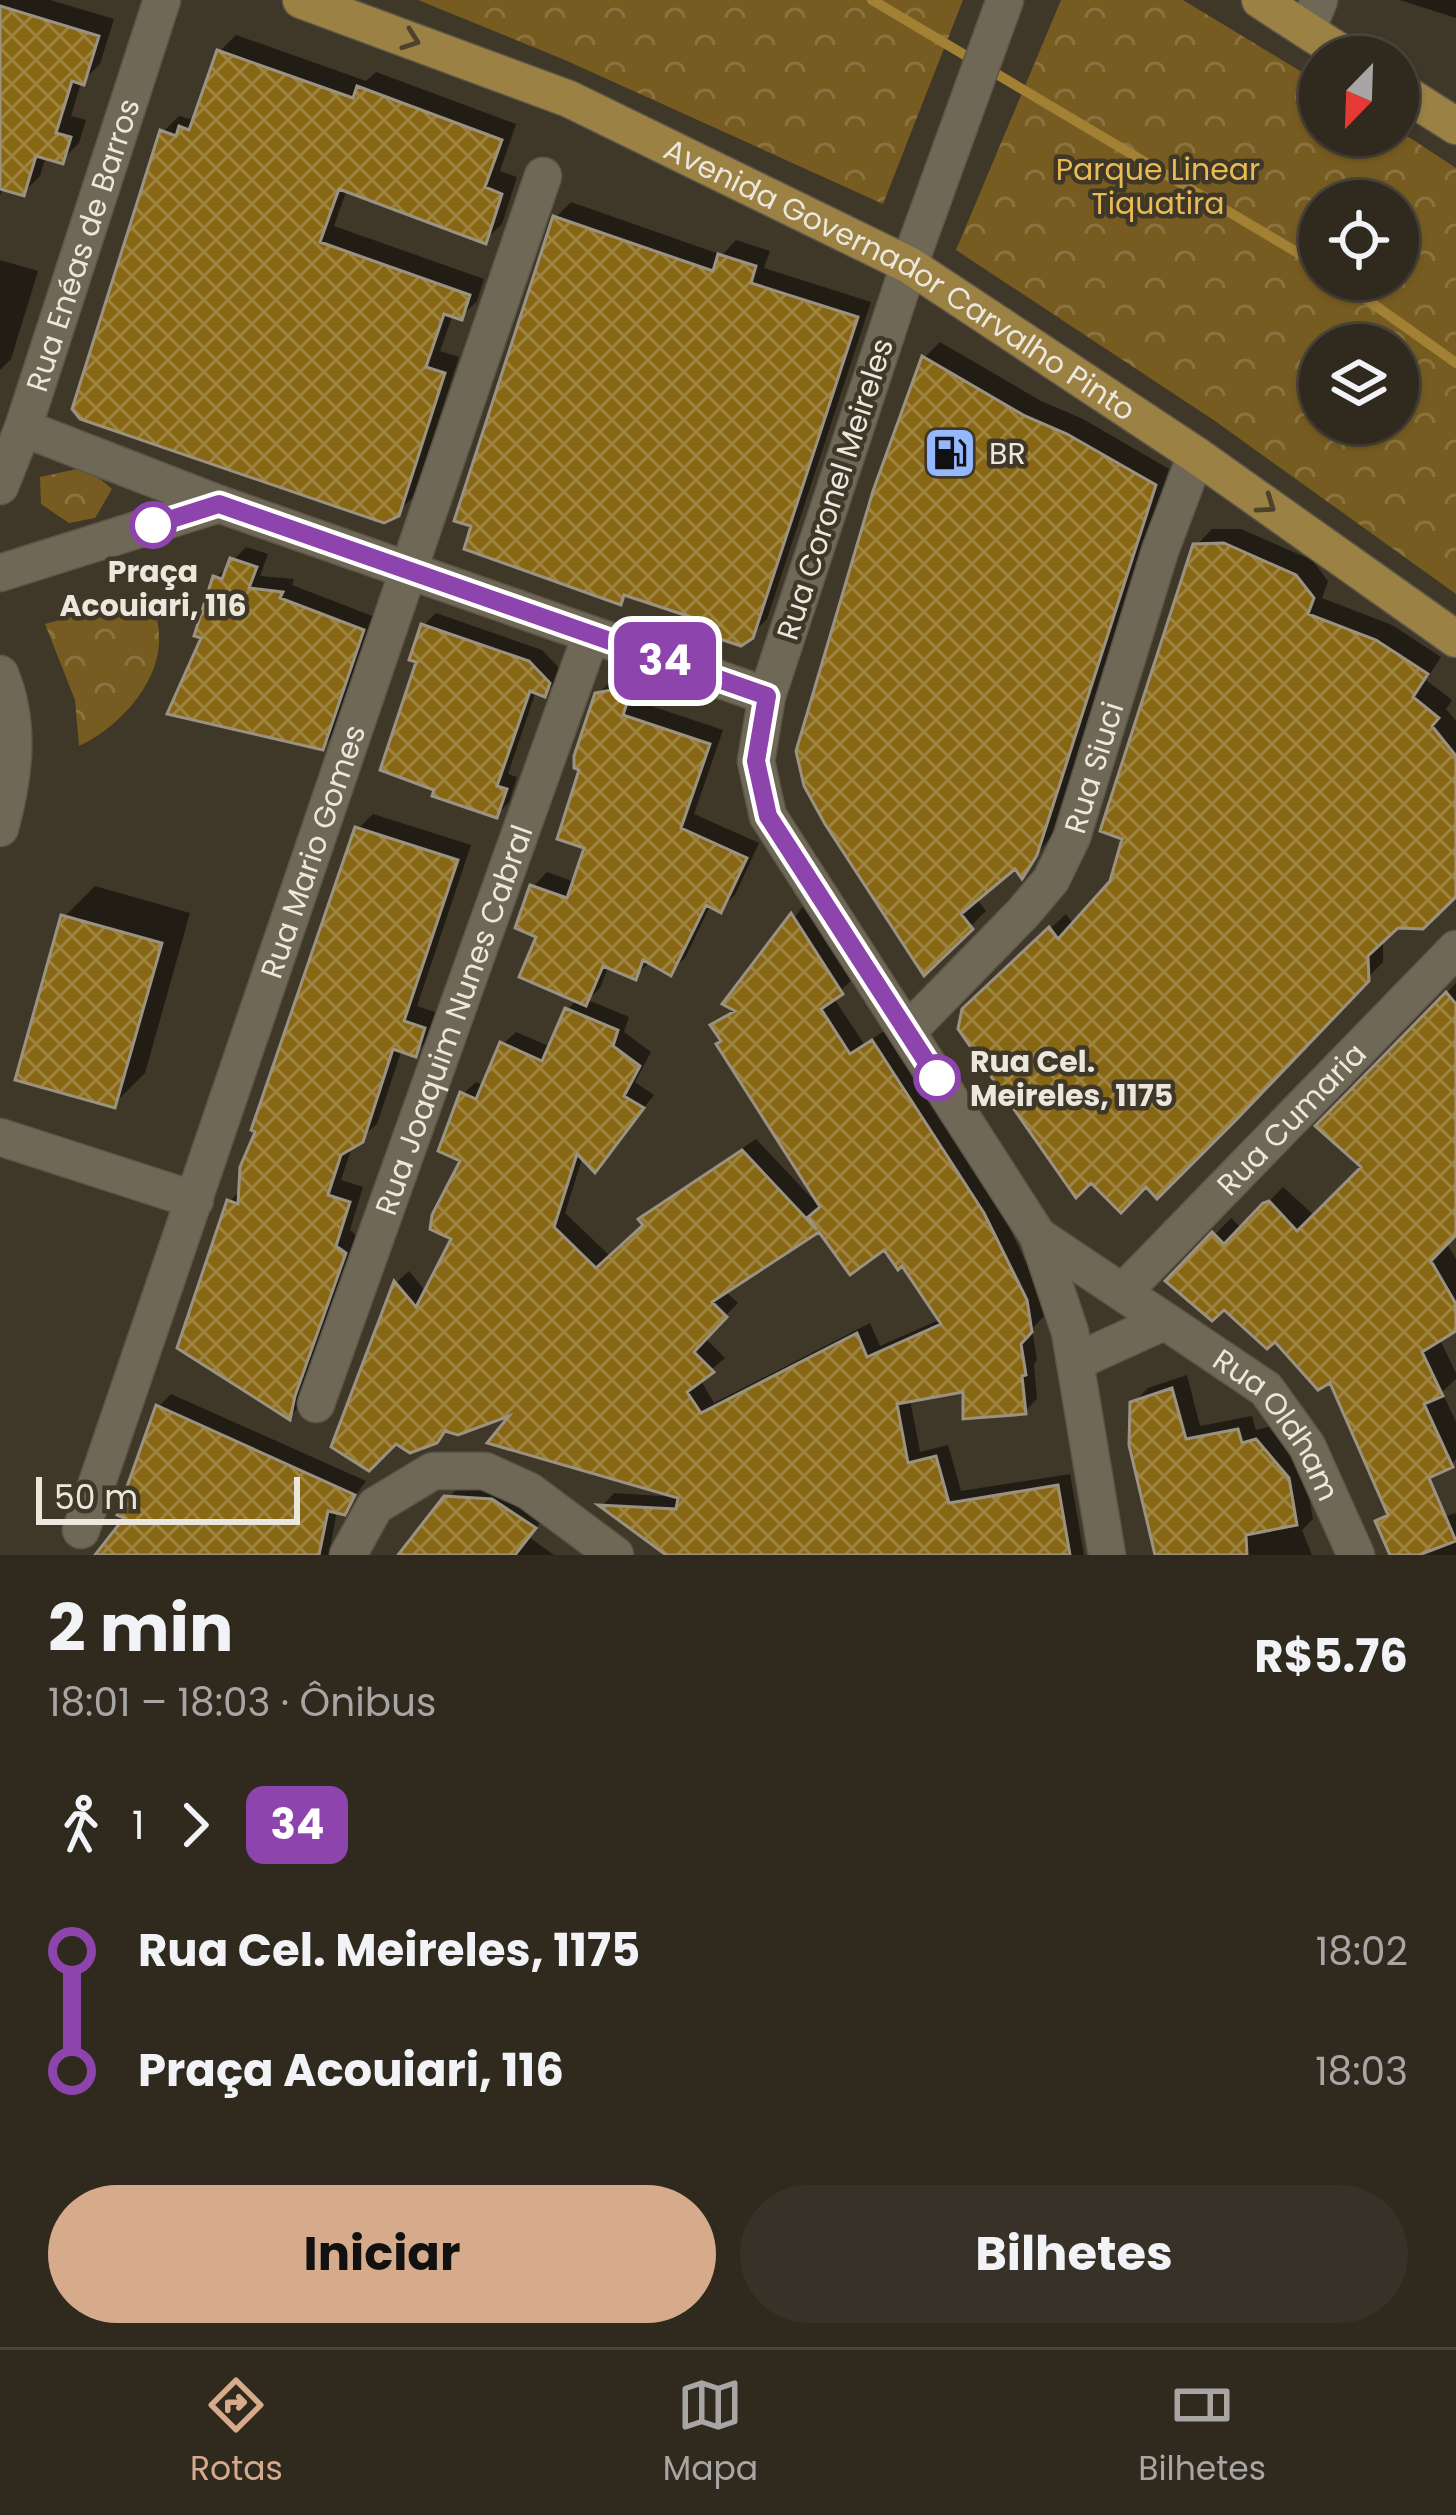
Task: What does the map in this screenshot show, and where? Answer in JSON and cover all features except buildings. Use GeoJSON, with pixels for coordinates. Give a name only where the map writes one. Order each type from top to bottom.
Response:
{"type":"FeatureCollection","features":[{"type":"Feature","properties":{"kind":"main road","name":"Avenida Governador Carvalho Pinto"},"geometry":{"type":"LineString","coordinates":[[301,0],[569,99],[909,265],[1196,455],[1456,639]]}},
{"type":"Feature","properties":{"kind":"main road"},"geometry":{"type":"LineString","coordinates":[[1260,0],[1313,15]]}},
{"type":"Feature","properties":{"kind":"main road"},"geometry":{"type":"LineString","coordinates":[[1419,102],[1456,126]]}},
{"type":"Feature","properties":{"kind":"street","name":"Rua Enéas de Barros"},"geometry":{"type":"LineString","coordinates":[[0,486],[162,0]]}},
{"type":"Feature","properties":{"kind":"street","name":"Rua Coronel Meireles"},"geometry":{"type":"LineString","coordinates":[[1005,0],[909,265],[767,696],[756,761],[768,816],[1038,1236],[1070,1332],[1107,1555]]}},
{"type":"Feature","properties":{"kind":"street","name":"Rua Mario Gomes"},"geometry":{"type":"LineString","coordinates":[[80,1530],[543,176]]}},
{"type":"Feature","properties":{"kind":"street"},"geometry":{"type":"LineString","coordinates":[[23,428],[219,504],[767,696]]}},
{"type":"Feature","properties":{"kind":"street","name":"Rua Siuci"},"geometry":{"type":"LineString","coordinates":[[907,1032],[1051,880],[1072,838],[1160,551],[1196,455]]}},
{"type":"Feature","properties":{"kind":"street"},"geometry":{"type":"LineString","coordinates":[[0,573],[219,504]]}},
{"type":"Feature","properties":{"kind":"street","name":"Rua Joaquim Nunes Cabral"},"geometry":{"type":"LineString","coordinates":[[316,1404],[590,635]]}},
{"type":"Feature","properties":{"kind":"street"},"geometry":{"type":"LineString","coordinates":[[0,674],[14,741],[10,789],[0,828]]}},
{"type":"Feature","properties":{"kind":"street","name":"Rua Cumaria"},"geometry":{"type":"LineString","coordinates":[[1124,1291],[1456,949]]}},
{"type":"Feature","properties":{"kind":"street"},"geometry":{"type":"LineString","coordinates":[[0,1137],[195,1200]]}},
{"type":"Feature","properties":{"kind":"street","name":"Rua Oldham"},"geometry":{"type":"LineString","coordinates":[[1038,1236],[1266,1389],[1307,1446],[1356,1555]]}},
{"type":"Feature","properties":{"kind":"street"},"geometry":{"type":"LineString","coordinates":[[1075,1362],[1165,1321]]}},
{"type":"Feature","properties":{"kind":"street"},"geometry":{"type":"LineString","coordinates":[[348,1555],[375,1506],[433,1471],[484,1471],[529,1491],[615,1555]]}},
{"type":"Feature","properties":{"kind":"green space"},"geometry":{"type":"Polygon","coordinates":[[[418,0],[963,0],[883,204],[565,60],[418,0]]]}},
{"type":"Feature","properties":{"kind":"green space","name":"Parque Linear Tiquatira"},"geometry":{"type":"Polygon","coordinates":[[[1061,0],[1183,0],[1299,70],[1299,156],[1419,156],[1419,144],[1456,168],[1456,594],[1215,421],[956,250],[1061,0]]]}},
{"type":"Feature","properties":{"kind":"green space"},"geometry":{"type":"Polygon","coordinates":[[[86,467],[112,489],[95,518],[69,523],[41,504],[40,477],[86,467]]]}},
{"type":"Feature","properties":{"kind":"green space"},"geometry":{"type":"Polygon","coordinates":[[[153,595],[159,643],[151,675],[120,718],[79,746],[75,700],[45,624],[153,595]]]}},
{"type":"Feature","properties":{"kind":"waterway"},"geometry":{"type":"LineString","coordinates":[[872,0],[1299,254]]}},
{"type":"Feature","properties":{"kind":"waterway"},"geometry":{"type":"LineString","coordinates":[[1368,300],[1456,363]]}},
{"type":"Feature","properties":{"kind":"bus line","name":"34"},"geometry":{"type":"LineString","coordinates":[[153,525],[219,504],[767,696],[756,761],[768,816],[937,1078]]}},
{"type":"Feature","properties":{"kind":"place","name":"BR"},"geometry":{"type":"Point","coordinates":[950,453]}},
{"type":"Feature","properties":{"kind":"place","name":"Praça Acouiari, 116"},"geometry":{"type":"Point","coordinates":[153,525]}},
{"type":"Feature","properties":{"kind":"place","name":"Rua Cel. Meireles, 1175"},"geometry":{"type":"Point","coordinates":[937,1078]}}]}
